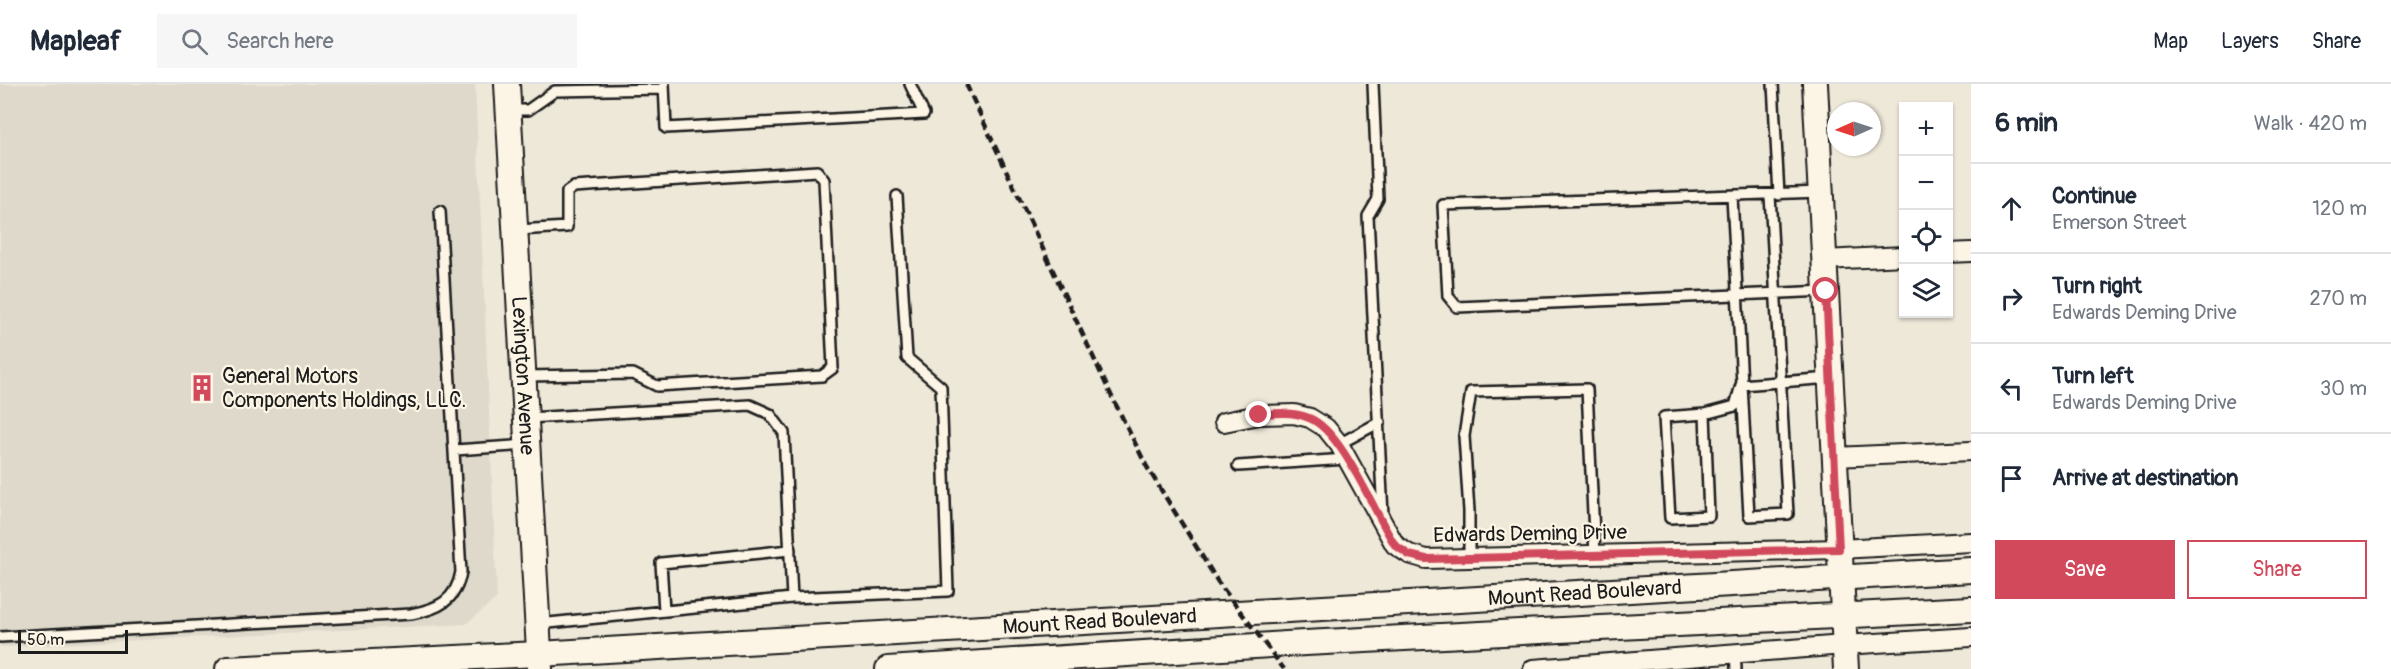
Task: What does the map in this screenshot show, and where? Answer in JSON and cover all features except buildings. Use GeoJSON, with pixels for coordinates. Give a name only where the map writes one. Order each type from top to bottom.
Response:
{"type":"FeatureCollection","features":[{"type":"Feature","properties":{"kind":"main road","name":"Lexington Avenue"},"geometry":{"type":"LineString","coordinates":[[507,84],[539,662]]}},
{"type":"Feature","properties":{"kind":"main road"},"geometry":{"type":"LineString","coordinates":[[1815,84],[1845,669]]}},
{"type":"Feature","properties":{"kind":"main road","name":"Mount Read Boulevard"},"geometry":{"type":"LineString","coordinates":[[228,669],[539,662],[1840,576],[1971,570]]}},
{"type":"Feature","properties":{"kind":"main road","name":"Mount Read Boulevard"},"geometry":{"type":"LineString","coordinates":[[888,669],[1286,644],[1971,609]]}},
{"type":"Feature","properties":{"kind":"street"},"geometry":{"type":"LineString","coordinates":[[1953,253],[1971,252]]}},
{"type":"Feature","properties":{"kind":"street"},"geometry":{"type":"LineString","coordinates":[[1824,260],[1899,256]]}},
{"type":"Feature","properties":{"kind":"street","name":"Edwards Deming Drive"},"geometry":{"type":"LineString","coordinates":[[1224,422],[1259,415],[1294,414],[1310,418],[1326,428],[1343,451],[1395,545],[1409,555],[1426,559],[1839,549]]}},
{"type":"Feature","properties":{"kind":"street"},"geometry":{"type":"LineString","coordinates":[[1834,457],[1971,451]]}},
{"type":"Feature","properties":{"kind":"street"},"geometry":{"type":"LineString","coordinates":[[1839,549],[1971,542]]}},
{"type":"Feature","properties":{"kind":"street"},"geometry":{"type":"LineString","coordinates":[[1533,669],[1736,661],[1844,645],[1971,638]]}},
{"type":"Feature","properties":{"kind":"lane"},"geometry":{"type":"LineString","coordinates":[[508,110],[528,110],[555,91],[597,87],[664,87],[666,128],[924,114],[910,84]]}},
{"type":"Feature","properties":{"kind":"lane"},"geometry":{"type":"LineString","coordinates":[[1373,84],[1378,199],[1368,216],[1380,422],[1383,526]]}},
{"type":"Feature","properties":{"kind":"lane"},"geometry":{"type":"LineString","coordinates":[[1732,196],[1749,516],[1788,514],[1777,293],[1773,84]]}},
{"type":"Feature","properties":{"kind":"lane"},"geometry":{"type":"LineString","coordinates":[[515,231],[567,227],[567,192],[574,187],[817,171],[824,180],[833,368],[822,376],[657,386],[633,374],[523,376]]}},
{"type":"Feature","properties":{"kind":"lane"},"geometry":{"type":"LineString","coordinates":[[1821,192],[1443,205],[1448,296],[1457,307],[1826,291]]}},
{"type":"Feature","properties":{"kind":"lane"},"geometry":{"type":"LineString","coordinates":[[537,624],[792,598],[948,591],[941,387],[908,358],[897,196]]}},
{"type":"Feature","properties":{"kind":"lane"},"geometry":{"type":"LineString","coordinates":[[0,637],[399,615],[430,610],[446,601],[458,588],[461,572],[440,211]]}},
{"type":"Feature","properties":{"kind":"lane"},"geometry":{"type":"LineString","coordinates":[[1742,385],[1781,380],[1830,378]]}},
{"type":"Feature","properties":{"kind":"lane"},"geometry":{"type":"LineString","coordinates":[[1705,414],[1708,516],[1670,518],[1664,417],[1705,414],[1736,406],[1742,385]]}},
{"type":"Feature","properties":{"kind":"lane"},"geometry":{"type":"LineString","coordinates":[[1469,558],[1469,511],[1464,436],[1471,392],[1587,388],[1595,555]]}},
{"type":"Feature","properties":{"kind":"lane"},"geometry":{"type":"LineString","coordinates":[[525,418],[750,405],[770,414],[784,433],[792,598]]}},
{"type":"Feature","properties":{"kind":"lane"},"geometry":{"type":"LineString","coordinates":[[1238,465],[1343,451],[1380,422]]}},
{"type":"Feature","properties":{"kind":"lane"},"geometry":{"type":"LineString","coordinates":[[455,450],[527,445]]}},
{"type":"Feature","properties":{"kind":"lane"},"geometry":{"type":"LineString","coordinates":[[664,610],[661,563],[790,550]]}},
{"type":"Feature","properties":{"kind":"shaded area","name":"General Motors Components Holdings, LLC."},"geometry":{"type":"Polygon","coordinates":[[[0,84],[475,84],[497,598],[466,624],[0,647],[0,84]]]}},
{"type":"Feature","properties":{"kind":"railway"},"geometry":{"type":"LineString","coordinates":[[966,84],[1147,467],[1218,582],[1284,669]]}},
{"type":"Feature","properties":{"kind":"place","name":"General Motors Components Holdings, LLC."},"geometry":{"type":"Point","coordinates":[202,388]}},
{"type":"Feature","properties":{"kind":"route"},"geometry":{"type":"LineString","coordinates":[[1259,415],[1294,414],[1310,418],[1326,428],[1339,444],[1395,545],[1409,555],[1426,559],[1839,549],[1826,291]]}}]}
